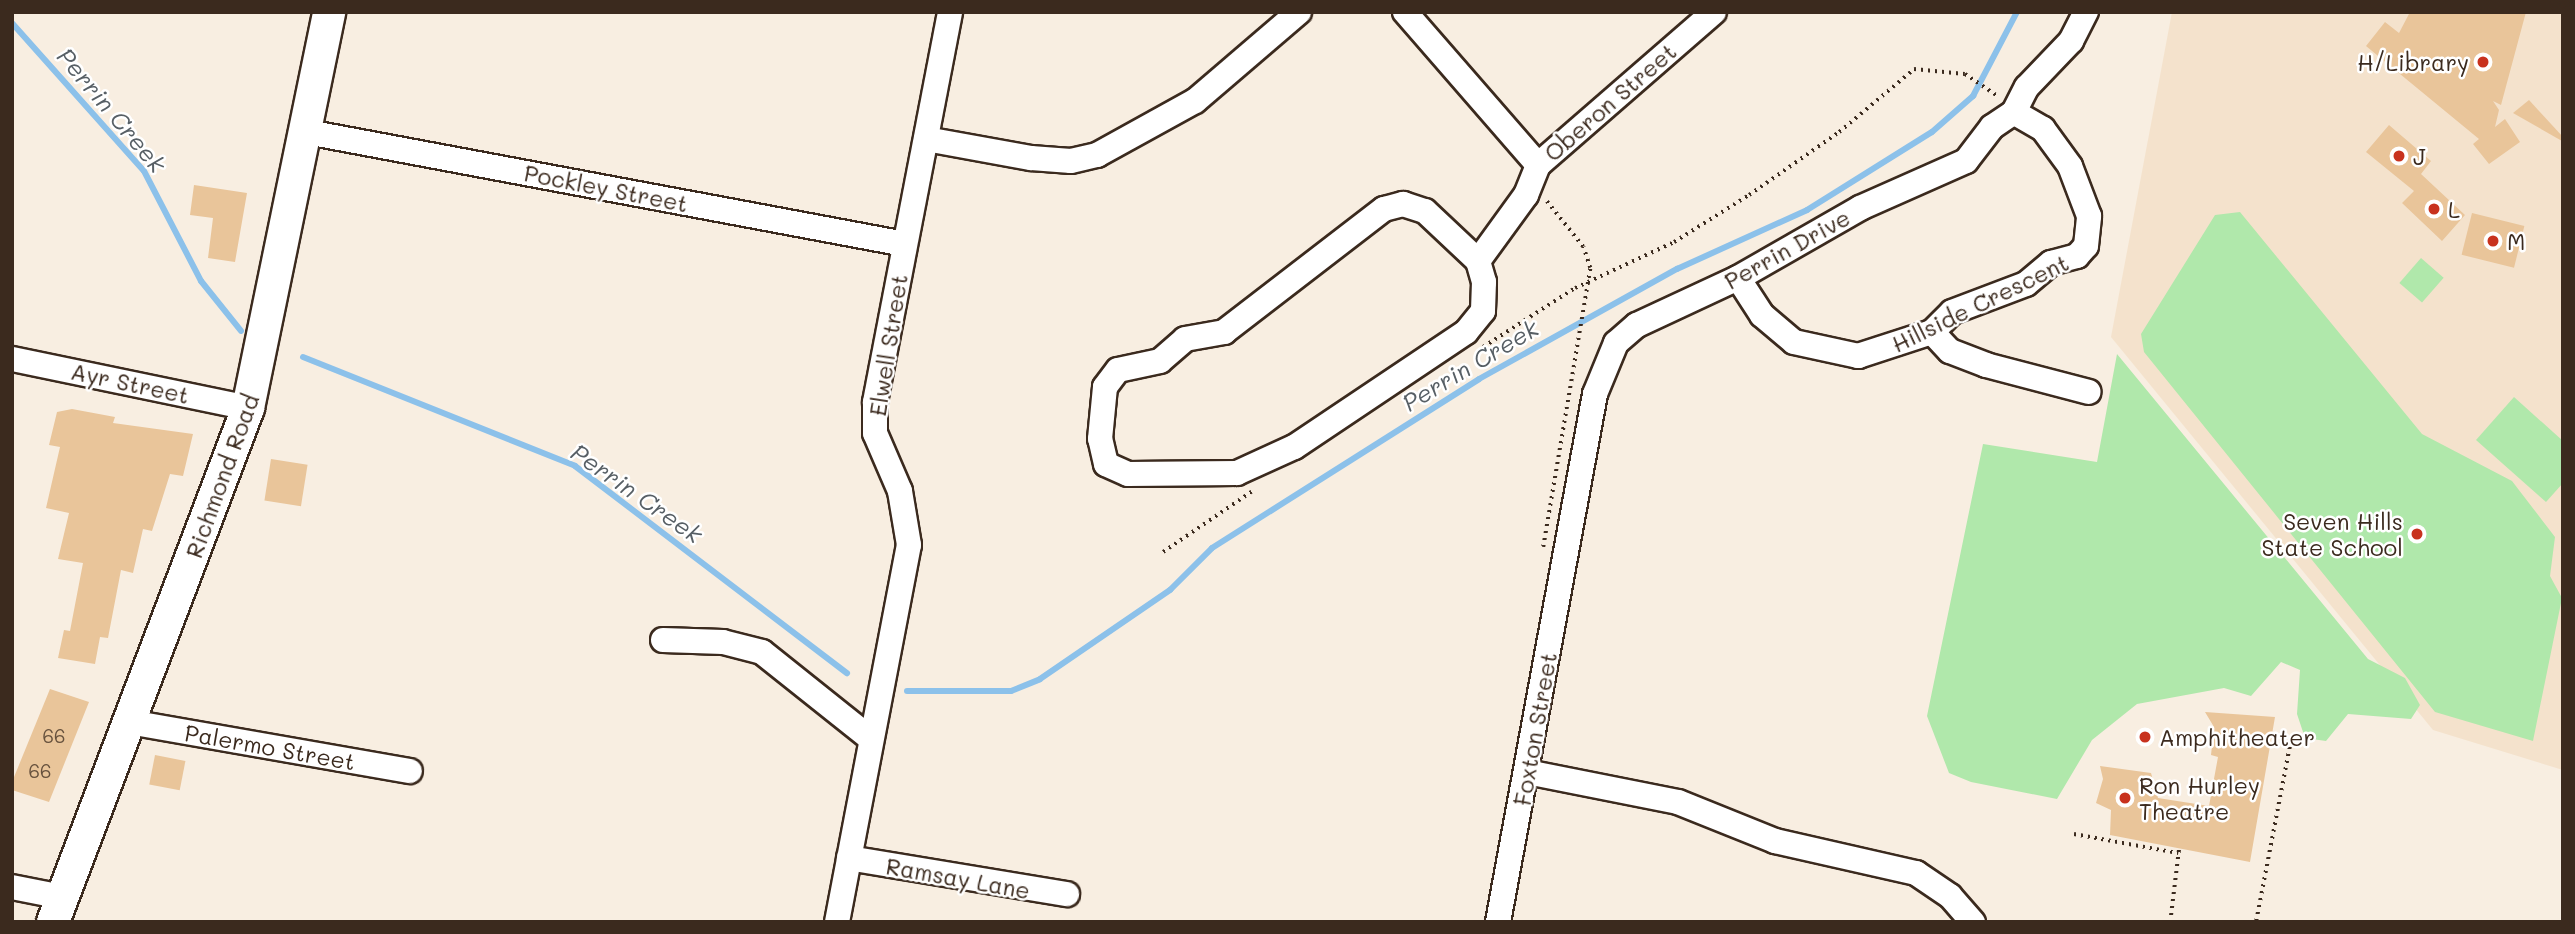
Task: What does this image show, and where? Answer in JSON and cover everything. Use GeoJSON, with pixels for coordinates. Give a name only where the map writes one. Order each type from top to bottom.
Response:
{"type":"FeatureCollection","features":[{"type":"Feature","properties":{"kind":"main road","name":"Richmond Road"},"geometry":{"type":"LineString","coordinates":[[58,909],[248,408],[307,132],[329,12]]}},
{"type":"Feature","properties":{"kind":"street","name":"Elwell Street"},"geometry":{"type":"LineString","coordinates":[[837,922],[909,545],[907,515],[880,452],[875,402],[950,12]]}},
{"type":"Feature","properties":{"kind":"street"},"geometry":{"type":"LineString","coordinates":[[926,139],[1031,158],[1071,161],[1097,156],[1195,101],[1299,12]]}},
{"type":"Feature","properties":{"kind":"street"},"geometry":{"type":"LineString","coordinates":[[1405,12],[1535,174]]}},
{"type":"Feature","properties":{"kind":"street","name":"Oberon Street"},"geometry":{"type":"LineString","coordinates":[[1478,261],[1535,174],[1714,12]]}},
{"type":"Feature","properties":{"kind":"street","name":"Perrin Drive"},"geometry":{"type":"LineString","coordinates":[[1570,535],[1595,394],[1616,343],[1637,325],[1738,278],[1860,208],[1948,172],[1966,161],[2009,106],[2071,41],[2086,12]]}},
{"type":"Feature","properties":{"kind":"street","name":"Hillside Crescent"},"geometry":{"type":"LineString","coordinates":[[1738,278],[1762,315],[1794,342],[1858,356],[1932,332],[1952,312],[2026,284],[2051,262],[2077,256],[2087,246],[2089,216],[2070,166],[2043,129],[2009,106]]}},
{"type":"Feature","properties":{"kind":"street","name":"Pockley Street"},"geometry":{"type":"LineString","coordinates":[[307,132],[905,244]]}},
{"type":"Feature","properties":{"kind":"street"},"geometry":{"type":"LineString","coordinates":[[1403,204],[1425,211],[1478,261],[1484,282],[1483,310],[1466,332],[1294,447],[1237,473],[1128,474],[1106,464],[1100,439],[1105,387],[1118,370],[1160,361],[1185,339],[1224,332],[1384,209],[1403,204]]}},
{"type":"Feature","properties":{"kind":"street"},"geometry":{"type":"LineString","coordinates":[[1932,332],[1950,351],[1986,365],[2089,392]]}},
{"type":"Feature","properties":{"kind":"street","name":"Ayr Street"},"geometry":{"type":"LineString","coordinates":[[12,359],[248,408]]}},
{"type":"Feature","properties":{"kind":"street","name":"Foxton Street"},"geometry":{"type":"LineString","coordinates":[[1498,922],[1570,535]]}},
{"type":"Feature","properties":{"kind":"street"},"geometry":{"type":"LineString","coordinates":[[663,640],[723,642],[762,652],[871,739]]}},
{"type":"Feature","properties":{"kind":"street","name":"Palermo Street"},"geometry":{"type":"LineString","coordinates":[[129,722],[410,771]]}},
{"type":"Feature","properties":{"kind":"street"},"geometry":{"type":"LineString","coordinates":[[1527,772],[1678,802],[1776,841],[1916,873],[1950,896],[1973,922]]}},
{"type":"Feature","properties":{"kind":"street","name":"Ramsay Lane"},"geometry":{"type":"LineString","coordinates":[[849,858],[1066,894]]}},
{"type":"Feature","properties":{"kind":"street"},"geometry":{"type":"LineString","coordinates":[[12,887],[58,909]]}},
{"type":"Feature","properties":{"kind":"path"},"geometry":{"type":"LineString","coordinates":[[1478,350],[1589,281],[1674,242],[1749,195],[1839,132],[1914,69],[1965,74],[2009,106]]}},
{"type":"Feature","properties":{"kind":"path"},"geometry":{"type":"LineString","coordinates":[[1535,174],[1583,247],[1589,281],[1542,535],[1544,552]]}},
{"type":"Feature","properties":{"kind":"path"},"geometry":{"type":"LineString","coordinates":[[1163,552],[1258,488]]}},
{"type":"Feature","properties":{"kind":"path"},"geometry":{"type":"LineString","coordinates":[[2256,921],[2290,744]]}},
{"type":"Feature","properties":{"kind":"path"},"geometry":{"type":"LineString","coordinates":[[2074,834],[2178,851],[2169,922]]}},
{"type":"Feature","properties":{"kind":"shaded area","name":"Seven Hills State School"},"geometry":{"type":"Polygon","coordinates":[[[2172,12],[2563,12],[2563,770],[2433,730],[2111,337],[2172,12]]]}},
{"type":"Feature","properties":{"kind":"green space"},"geometry":{"type":"Polygon","coordinates":[[[2240,212],[2422,434],[2512,481],[2555,537],[2550,576],[2562,598],[2533,741],[2435,712],[2144,352],[2141,334],[2215,215],[2240,212]]]}},
{"type":"Feature","properties":{"kind":"green space"},"geometry":{"type":"Polygon","coordinates":[[[2421,258],[2444,278],[2422,303],[2399,283],[2421,258]]]}},
{"type":"Feature","properties":{"kind":"green space"},"geometry":{"type":"Polygon","coordinates":[[[2117,354],[2368,659],[2405,678],[2420,705],[2411,719],[2348,714],[2326,741],[2305,738],[2297,714],[2300,670],[2281,662],[2251,696],[2224,688],[2137,704],[2092,740],[2057,799],[1971,782],[1949,773],[1927,716],[1983,444],[2097,462],[2117,354]]]}},
{"type":"Feature","properties":{"kind":"green space"},"geometry":{"type":"Polygon","coordinates":[[[2514,397],[2563,441],[2563,483],[2546,502],[2476,440],[2514,397]]]}},
{"type":"Feature","properties":{"kind":"building"},"geometry":{"type":"Polygon","coordinates":[[[2410,12],[2526,12],[2501,105],[2493,101],[2499,110],[2495,127],[2505,119],[2520,142],[2489,164],[2473,144],[2479,139],[2366,46],[2385,22],[2399,33],[2410,12]]]}},
{"type":"Feature","properties":{"kind":"building"},"geometry":{"type":"Polygon","coordinates":[[[2529,100],[2563,137],[2562,141],[2513,113],[2529,100]]]}},
{"type":"Feature","properties":{"kind":"building"},"geometry":{"type":"Polygon","coordinates":[[[2389,125],[2431,161],[2421,174],[2465,215],[2442,241],[2402,203],[2414,191],[2366,152],[2389,125]]]}},
{"type":"Feature","properties":{"kind":"building"},"geometry":{"type":"Polygon","coordinates":[[[194,185],[247,193],[235,262],[208,258],[213,218],[190,215],[194,185]]]}},
{"type":"Feature","properties":{"kind":"building","name":"M"},"geometry":{"type":"Polygon","coordinates":[[[2472,213],[2524,226],[2514,268],[2462,255],[2472,213]]]}},
{"type":"Feature","properties":{"kind":"building"},"geometry":{"type":"Polygon","coordinates":[[[72,409],[115,417],[113,423],[193,434],[183,476],[170,474],[152,531],[143,529],[133,573],[121,570],[108,638],[100,637],[95,664],[58,658],[64,630],[70,631],[83,563],[58,559],[69,513],[46,508],[60,447],[49,445],[57,412],[72,409]]]}},
{"type":"Feature","properties":{"kind":"building"},"geometry":{"type":"Polygon","coordinates":[[[271,459],[308,465],[301,506],[264,500],[271,459]]]}},
{"type":"Feature","properties":{"kind":"building"},"geometry":{"type":"Polygon","coordinates":[[[50,689],[89,702],[49,802],[12,790],[12,782],[50,689]]]}},
{"type":"Feature","properties":{"kind":"building"},"geometry":{"type":"Polygon","coordinates":[[[2205,712],[2275,717],[2250,862],[2110,835],[2111,810],[2096,803],[2103,779],[2100,766],[2151,773],[2158,798],[2209,806],[2218,757],[2211,755],[2214,727],[2205,712]]]}},
{"type":"Feature","properties":{"kind":"building"},"geometry":{"type":"Polygon","coordinates":[[[155,755],[185,761],[180,790],[149,784],[155,755]]]}},
{"type":"Feature","properties":{"kind":"waterway","name":"Perrin Creek"},"geometry":{"type":"LineString","coordinates":[[907,691],[1011,691],[1040,679],[1170,590],[1212,548],[1479,379],[1677,269],[1807,210],[1932,132],[1973,96],[2017,12]]}},
{"type":"Feature","properties":{"kind":"waterway","name":"Perrin Creek"},"geometry":{"type":"LineString","coordinates":[[12,23],[144,171],[201,281],[241,331]]}},
{"type":"Feature","properties":{"kind":"waterway","name":"Perrin Creek"},"geometry":{"type":"LineString","coordinates":[[303,357],[575,466],[847,673]]}},
{"type":"Feature","properties":{"kind":"place","name":"H/Library"},"geometry":{"type":"Point","coordinates":[2483,62]}},
{"type":"Feature","properties":{"kind":"place","name":"J"},"geometry":{"type":"Point","coordinates":[2399,156]}},
{"type":"Feature","properties":{"kind":"place","name":"L"},"geometry":{"type":"Point","coordinates":[2434,209]}},
{"type":"Feature","properties":{"kind":"place","name":"M"},"geometry":{"type":"Point","coordinates":[2493,241]}},
{"type":"Feature","properties":{"kind":"place","name":"Seven Hills State School"},"geometry":{"type":"Point","coordinates":[2417,534]}},
{"type":"Feature","properties":{"kind":"place","name":"Amphitheater"},"geometry":{"type":"Point","coordinates":[2145,737]}},
{"type":"Feature","properties":{"kind":"place","name":"Ron Hurley Theatre"},"geometry":{"type":"Point","coordinates":[2125,798]}}]}
